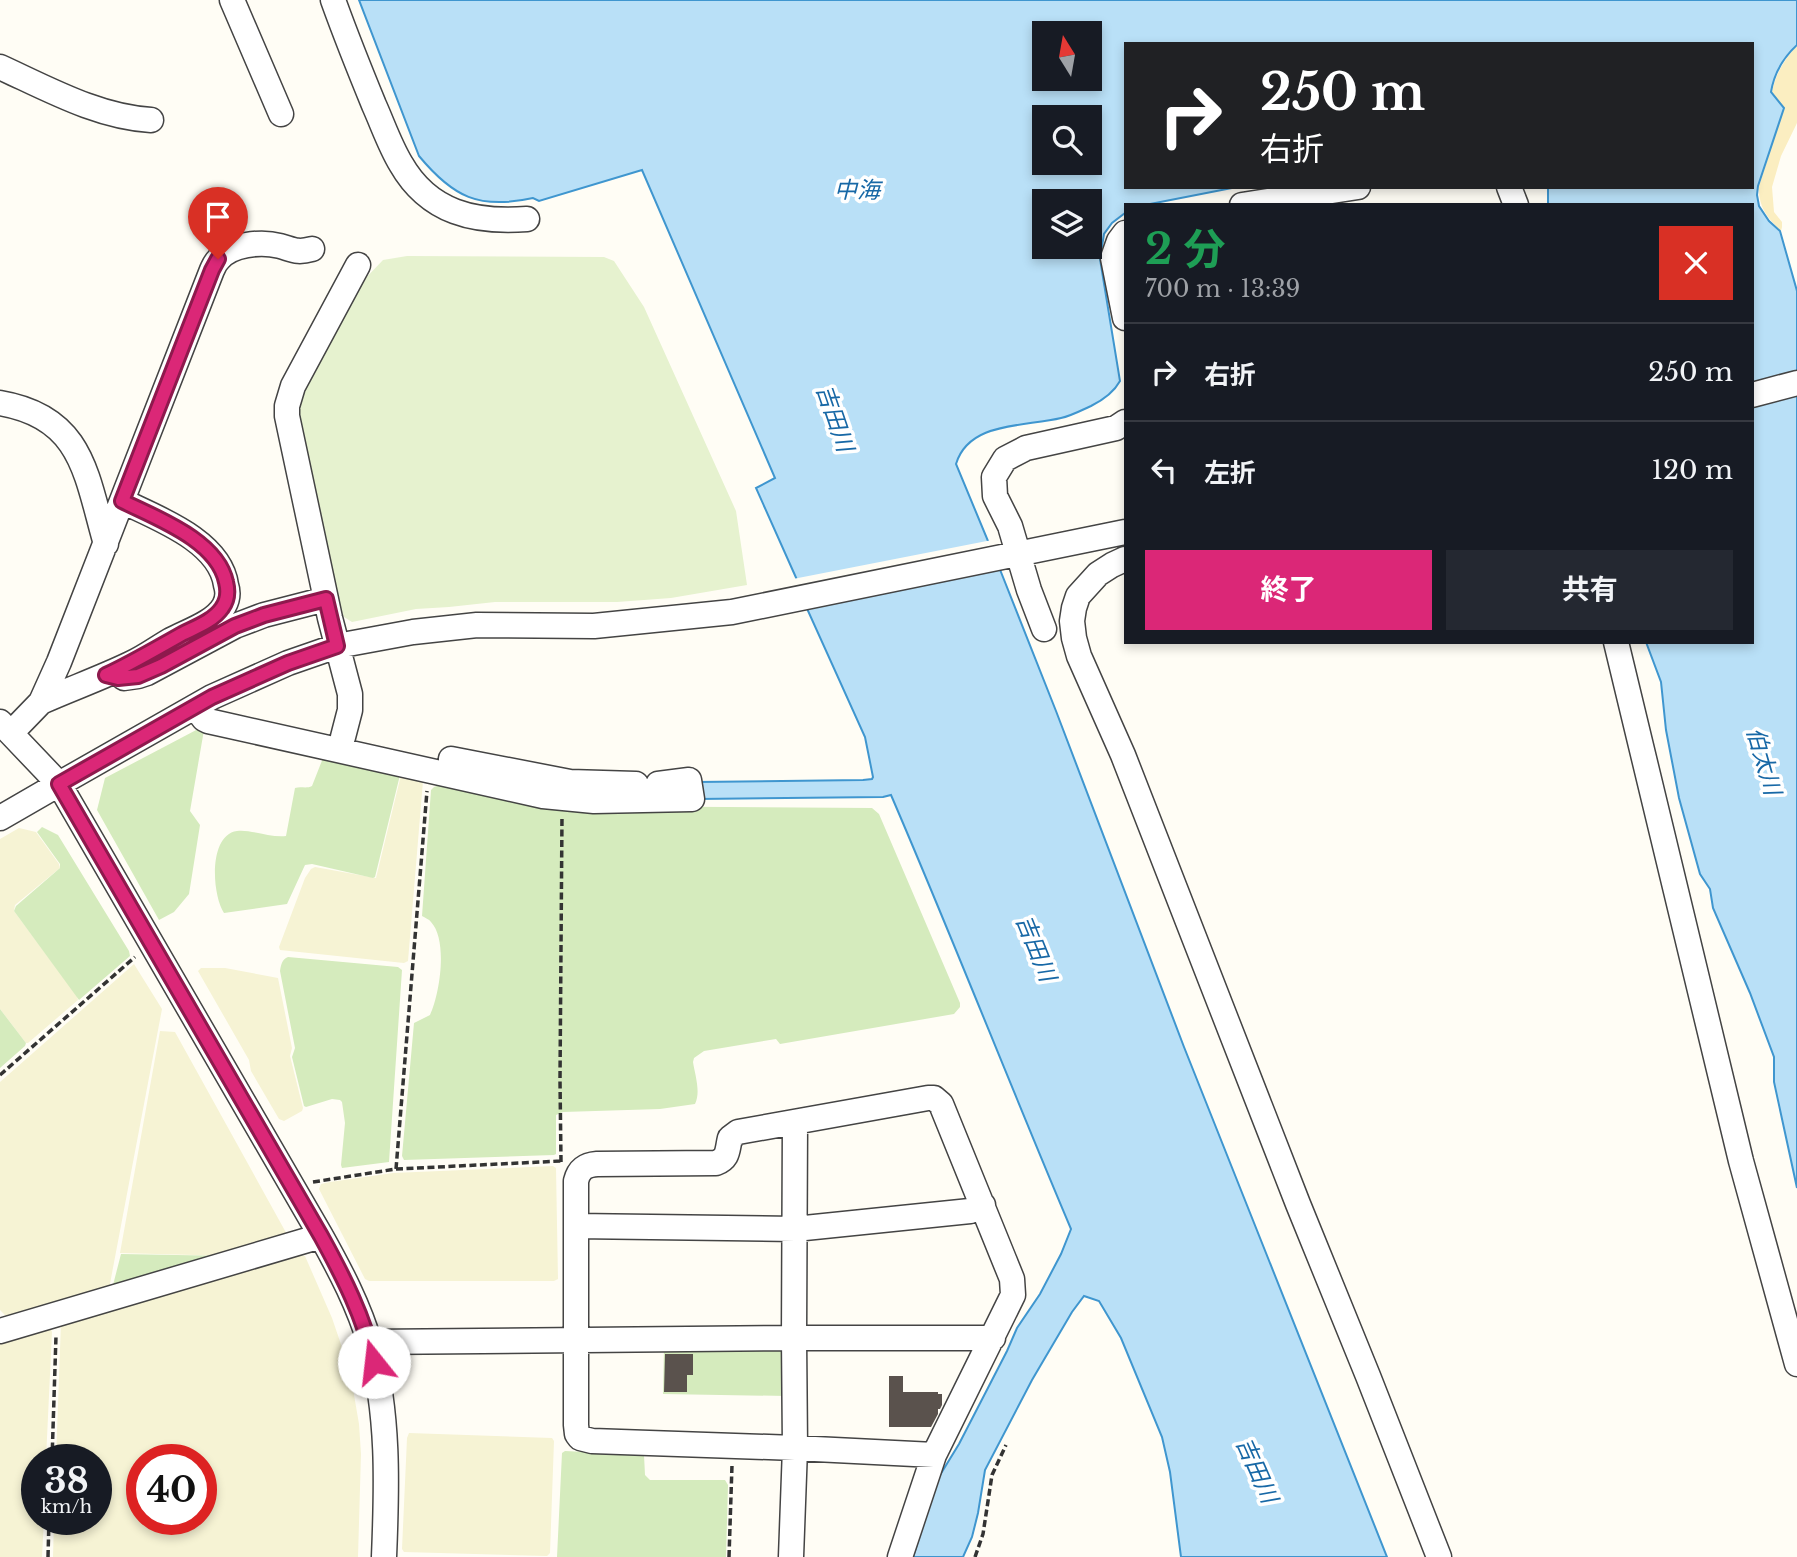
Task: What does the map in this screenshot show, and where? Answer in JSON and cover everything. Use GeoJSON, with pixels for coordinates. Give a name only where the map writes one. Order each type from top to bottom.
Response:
{"type":"FeatureCollection","features":[{"type":"Feature","properties":{"kind":"street"},"geometry":{"type":"LineString","coordinates":[[232,0],[281,114]]}},
{"type":"Feature","properties":{"kind":"street"},"geometry":{"type":"LineString","coordinates":[[333,0],[351,51],[389,140],[412,180],[434,201],[452,211],[475,218],[501,221],[527,219]]}},
{"type":"Feature","properties":{"kind":"street"},"geometry":{"type":"LineString","coordinates":[[0,67],[77,103],[139,120],[151,120]]}},
{"type":"Feature","properties":{"kind":"street"},"geometry":{"type":"LineString","coordinates":[[1255,203],[1345,189]]}},
{"type":"Feature","properties":{"kind":"street"},"geometry":{"type":"LineString","coordinates":[[1124,234],[1114,258],[1124,313]]}},
{"type":"Feature","properties":{"kind":"street"},"geometry":{"type":"LineString","coordinates":[[41,702],[60,662],[218,259],[225,253],[253,245],[274,245],[302,252],[312,249]]}},
{"type":"Feature","properties":{"kind":"street"},"geometry":{"type":"LineString","coordinates":[[343,737],[351,702],[288,429],[287,406],[293,386],[358,265]]}},
{"type":"Feature","properties":{"kind":"street"},"geometry":{"type":"LineString","coordinates":[[1754,394],[1797,383]]}},
{"type":"Feature","properties":{"kind":"street"},"geometry":{"type":"LineString","coordinates":[[0,403],[35,412],[48,419],[66,436],[84,470],[106,544]]}},
{"type":"Feature","properties":{"kind":"street"},"geometry":{"type":"LineString","coordinates":[[1044,629],[1029,590],[1010,555],[1010,526],[995,496],[994,477],[1005,459],[1026,448],[1116,428],[1124,423]]}},
{"type":"Feature","properties":{"kind":"street"},"geometry":{"type":"LineString","coordinates":[[122,501],[171,525],[205,549],[221,568],[226,579],[224,606],[207,622],[132,663],[41,702],[5,728],[59,784],[345,1281],[369,1342],[384,1416],[384,1557]]}},
{"type":"Feature","properties":{"kind":"street"},"geometry":{"type":"LineString","coordinates":[[0,818],[195,707],[288,663],[337,646],[413,632],[477,625],[594,626],[732,612],[1124,533]]}},
{"type":"Feature","properties":{"kind":"street"},"geometry":{"type":"LineString","coordinates":[[1124,559],[1098,574],[1078,596],[1072,621],[1074,638],[1128,767],[1439,1557]]}},
{"type":"Feature","properties":{"kind":"street"},"geometry":{"type":"LineString","coordinates":[[106,675],[118,678],[138,676],[235,626],[264,615],[326,599]]}},
{"type":"Feature","properties":{"kind":"street"},"geometry":{"type":"LineString","coordinates":[[1616,644],[1741,1161],[1797,1364]]}},
{"type":"Feature","properties":{"kind":"street"},"geometry":{"type":"LineString","coordinates":[[195,707],[208,721],[430,763],[658,791],[692,799],[690,788]]}},
{"type":"Feature","properties":{"kind":"street"},"geometry":{"type":"LineString","coordinates":[[246,713],[343,737],[563,799],[594,801],[658,791]]}},
{"type":"Feature","properties":{"kind":"street"},"geometry":{"type":"LineString","coordinates":[[900,1557],[934,1455],[1013,1295],[1013,1285],[942,1104],[934,1098],[738,1132],[730,1138],[726,1156],[716,1163],[589,1165],[582,1168],[576,1181],[576,1425],[580,1438],[587,1441],[934,1455]]}},
{"type":"Feature","properties":{"kind":"street"},"geometry":{"type":"LineString","coordinates":[[791,1557],[795,1448],[795,1122]]}},
{"type":"Feature","properties":{"kind":"street"},"geometry":{"type":"LineString","coordinates":[[576,1226],[795,1229],[970,1211],[983,1205]]}},
{"type":"Feature","properties":{"kind":"street"},"geometry":{"type":"LineString","coordinates":[[0,1331],[321,1236]]}},
{"type":"Feature","properties":{"kind":"street"},"geometry":{"type":"LineString","coordinates":[[369,1342],[993,1338]]}},
{"type":"Feature","properties":{"kind":"path"},"geometry":{"type":"LineString","coordinates":[[396,1169],[430,763]]}},
{"type":"Feature","properties":{"kind":"path"},"geometry":{"type":"LineString","coordinates":[[560,1080],[563,799]]}},
{"type":"Feature","properties":{"kind":"path"},"geometry":{"type":"LineString","coordinates":[[0,1076],[152,942]]}},
{"type":"Feature","properties":{"kind":"path"},"geometry":{"type":"LineString","coordinates":[[314,1182],[396,1169],[561,1161]]}},
{"type":"Feature","properties":{"kind":"path"},"geometry":{"type":"LineString","coordinates":[[53,1444],[57,1315]]}},
{"type":"Feature","properties":{"kind":"path"},"geometry":{"type":"LineString","coordinates":[[729,1557],[733,1446]]}},
{"type":"Feature","properties":{"kind":"path"},"geometry":{"type":"LineString","coordinates":[[975,1557],[982,1534],[992,1475],[1006,1446]]}},
{"type":"Feature","properties":{"kind":"path"},"geometry":{"type":"LineString","coordinates":[[48,1557],[49,1535]]}},
{"type":"Feature","properties":{"kind":"shaded area"},"geometry":{"type":"Polygon","coordinates":[[[401,775],[423,781],[408,961],[404,963],[280,950],[305,878],[311,869],[315,867],[376,878],[401,775]]]}},
{"type":"Feature","properties":{"kind":"shaded area"},"geometry":{"type":"Polygon","coordinates":[[[19,828],[36,832],[60,868],[15,905],[14,911],[78,1000],[28,1043],[0,1009],[0,839],[19,828]]]}},
{"type":"Feature","properties":{"kind":"shaded area"},"geometry":{"type":"Polygon","coordinates":[[[134,964],[162,1009],[109,1289],[6,1316],[0,1310],[0,1082],[134,964]]]}},
{"type":"Feature","properties":{"kind":"shaded area"},"geometry":{"type":"Polygon","coordinates":[[[201,968],[225,968],[278,978],[302,1111],[284,1121],[279,1119],[198,971],[201,968]]]}},
{"type":"Feature","properties":{"kind":"shaded area"},"geometry":{"type":"Polygon","coordinates":[[[160,1031],[175,1032],[289,1238],[231,1256],[120,1253],[160,1031]]]}},
{"type":"Feature","properties":{"kind":"shaded area"},"geometry":{"type":"Polygon","coordinates":[[[556,1168],[558,1279],[554,1281],[369,1281],[365,1279],[319,1189],[321,1184],[330,1182],[393,1173],[556,1168]]]}},
{"type":"Feature","properties":{"kind":"shaded area"},"geometry":{"type":"Polygon","coordinates":[[[305,1256],[332,1318],[353,1389],[361,1454],[358,1557],[53,1557],[54,1535],[112,1535],[112,1444],[57,1444],[61,1322],[217,1273],[305,1256]]]}},
{"type":"Feature","properties":{"kind":"shaded area"},"geometry":{"type":"Polygon","coordinates":[[[46,1325],[52,1332],[47,1444],[21,1444],[21,1535],[43,1535],[42,1557],[0,1557],[0,1337],[46,1325]]]}},
{"type":"Feature","properties":{"kind":"shaded area"},"geometry":{"type":"Polygon","coordinates":[[[409,1433],[552,1438],[550,1553],[547,1556],[404,1552],[402,1549],[409,1433]]]}},
{"type":"Feature","properties":{"kind":"green space"},"geometry":{"type":"Polygon","coordinates":[[[407,256],[604,257],[614,261],[644,307],[736,511],[747,585],[671,598],[617,602],[495,602],[416,609],[352,622],[344,617],[339,607],[295,405],[360,284],[383,260],[407,256]]]}},
{"type":"Feature","properties":{"kind":"green space"},"geometry":{"type":"Polygon","coordinates":[[[200,728],[204,730],[190,811],[200,825],[189,894],[174,912],[159,920],[97,810],[105,778],[200,728]]]}},
{"type":"Feature","properties":{"kind":"green space"},"geometry":{"type":"Polygon","coordinates":[[[323,758],[400,775],[375,877],[312,864],[305,865],[287,904],[224,913],[215,880],[217,854],[221,843],[228,835],[237,831],[286,836],[295,788],[312,786],[323,758]]]}},
{"type":"Feature","properties":{"kind":"green space"},"geometry":{"type":"Polygon","coordinates":[[[442,784],[573,806],[872,808],[879,814],[960,1007],[954,1014],[780,1044],[776,1039],[704,1051],[694,1058],[693,1062],[698,1089],[695,1104],[660,1109],[563,1112],[556,1115],[554,1155],[404,1160],[402,1156],[414,1023],[430,1015],[437,994],[441,967],[436,930],[430,921],[422,916],[431,790],[442,784]]]}},
{"type":"Feature","properties":{"kind":"green space"},"geometry":{"type":"Polygon","coordinates":[[[42,827],[58,835],[129,951],[130,956],[79,1000],[14,911],[16,906],[60,868],[60,864],[37,832],[42,827]]]}},
{"type":"Feature","properties":{"kind":"green space"},"geometry":{"type":"Polygon","coordinates":[[[288,957],[398,967],[402,970],[389,1162],[342,1168],[345,1123],[342,1102],[332,1099],[304,1106],[292,1057],[295,1048],[280,971],[281,964],[288,957]]]}},
{"type":"Feature","properties":{"kind":"green space"},"geometry":{"type":"Polygon","coordinates":[[[0,1009],[26,1043],[0,1068],[0,1009]]]}},
{"type":"Feature","properties":{"kind":"green space"},"geometry":{"type":"Polygon","coordinates":[[[121,1254],[231,1256],[112,1289],[121,1254]]]}},
{"type":"Feature","properties":{"kind":"green space"},"geometry":{"type":"Polygon","coordinates":[[[664,1347],[787,1349],[787,1396],[663,1394],[664,1347]]]}},
{"type":"Feature","properties":{"kind":"green space"},"geometry":{"type":"Polygon","coordinates":[[[562,1453],[644,1455],[645,1475],[650,1480],[725,1480],[728,1485],[726,1557],[557,1557],[562,1453]]]}},
{"type":"Feature","properties":{"kind":"sand"},"geometry":{"type":"Polygon","coordinates":[[[1797,46],[1797,123],[1781,156],[1772,187],[1774,212],[1782,222],[1781,231],[1764,211],[1759,186],[1784,108],[1772,92],[1773,86],[1781,67],[1797,46]]]}},
{"type":"Feature","properties":{"kind":"water","name":"中海"},"geometry":{"type":"Polygon","coordinates":[[[359,0],[1797,0],[1797,45],[1780,66],[1772,85],[1771,92],[1784,108],[1757,195],[1759,206],[1780,231],[1797,291],[1797,378],[1754,389],[1754,203],[1548,203],[1548,189],[1754,189],[1754,42],[1124,42],[1124,189],[1227,189],[1155,203],[1124,203],[1124,214],[1104,234],[1102,246],[1102,189],[1032,189],[1032,259],[1100,259],[1120,381],[1118,385],[1100,401],[1069,416],[1000,428],[973,440],[963,450],[956,464],[993,553],[802,591],[756,488],[775,478],[642,170],[539,201],[533,198],[482,201],[468,197],[444,182],[419,156],[359,0]]]}},
{"type":"Feature","properties":{"kind":"water","name":"伯太川"},"geometry":{"type":"Polygon","coordinates":[[[1797,387],[1797,1188],[1774,1082],[1774,1057],[1713,908],[1710,889],[1700,874],[1679,798],[1666,730],[1661,682],[1647,644],[1754,644],[1754,398],[1797,387]]]}},
{"type":"Feature","properties":{"kind":"water","name":"吉田川"},"geometry":{"type":"Polygon","coordinates":[[[997,562],[1184,1047],[1387,1557],[1181,1557],[1170,1472],[1162,1437],[1121,1338],[1099,1301],[1084,1296],[1032,1380],[985,1470],[972,1537],[963,1557],[913,1557],[937,1480],[959,1444],[1017,1328],[1040,1294],[1071,1229],[891,795],[698,799],[698,782],[872,779],[865,737],[804,602],[997,562]]]}},
{"type":"Feature","properties":{"kind":"pier"},"geometry":{"type":"Polygon","coordinates":[[[992,540],[997,553],[799,593],[793,579],[992,540]]]}},
{"type":"Feature","properties":{"kind":"building"},"geometry":{"type":"Polygon","coordinates":[[[665,1354],[693,1354],[693,1375],[687,1375],[687,1392],[664,1392],[665,1354]]]}},
{"type":"Feature","properties":{"kind":"building"},"geometry":{"type":"Polygon","coordinates":[[[889,1376],[903,1376],[903,1392],[942,1394],[942,1405],[931,1427],[889,1427],[889,1376]]]}},
{"type":"Feature","properties":{"kind":"route"},"geometry":{"type":"LineString","coordinates":[[218,259],[122,501],[171,525],[205,549],[216,560],[226,579],[226,599],[224,606],[207,622],[106,675],[129,678],[147,673],[235,626],[280,610],[326,599],[337,646],[288,663],[212,697],[59,784],[321,1236],[354,1302],[374,1362]]}}]}
